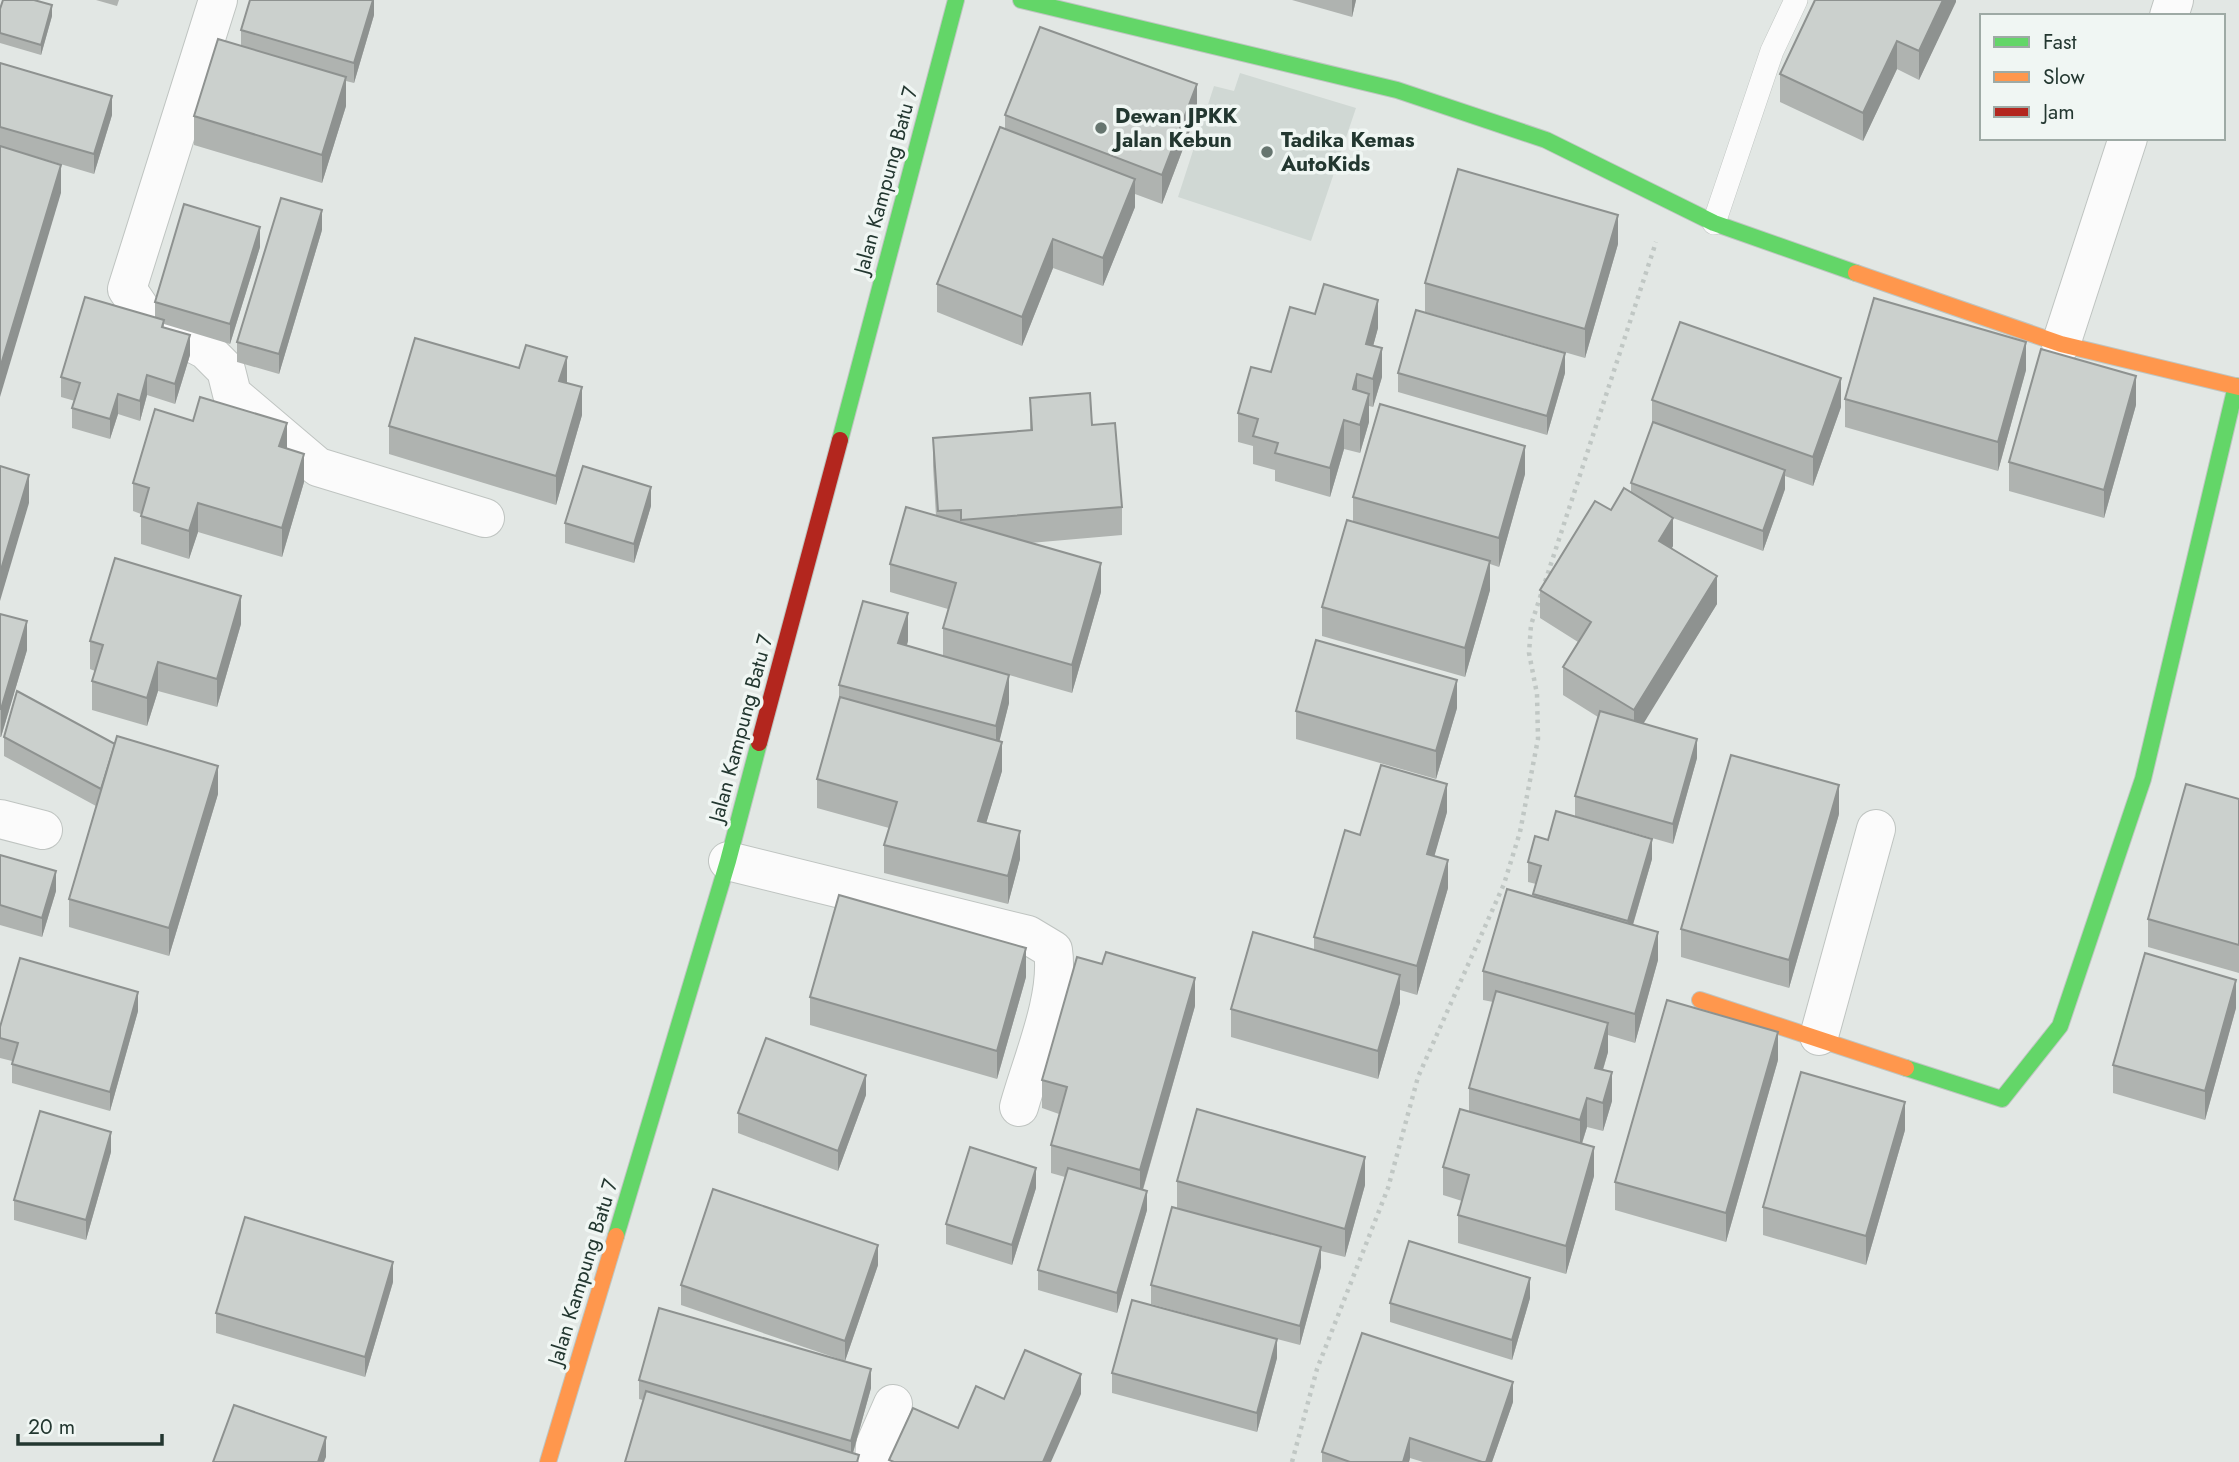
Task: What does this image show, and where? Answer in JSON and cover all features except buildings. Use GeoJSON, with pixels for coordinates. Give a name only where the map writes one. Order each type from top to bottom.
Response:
{"type":"FeatureCollection","features":[{"type":"Feature","properties":{"kind":"street"},"geometry":{"type":"LineString","coordinates":[[218,0],[127,289],[148,320],[206,350],[226,370],[232,394],[318,467],[485,518]]}},
{"type":"Feature","properties":{"kind":"street","name":"Jalan Kampung Batu 7"},"geometry":{"type":"LineString","coordinates":[[548,1462],[728,861],[956,0]]}},
{"type":"Feature","properties":{"kind":"street"},"geometry":{"type":"LineString","coordinates":[[1021,0],[1397,90],[1546,141],[1714,223],[2061,344],[2238,387],[2143,779],[2060,1026],[2002,1099],[1819,1036],[1700,1000]]}},
{"type":"Feature","properties":{"kind":"street"},"geometry":{"type":"LineString","coordinates":[[2061,344],[2127,140]]}},
{"type":"Feature","properties":{"kind":"street"},"geometry":{"type":"LineString","coordinates":[[0,819],[43,830]]}},
{"type":"Feature","properties":{"kind":"street"},"geometry":{"type":"LineString","coordinates":[[1819,1036],[1876,829]]}},
{"type":"Feature","properties":{"kind":"street"},"geometry":{"type":"LineString","coordinates":[[728,861],[1028,935],[1053,950],[1056,970],[1052,991],[1018,1107]]}},
{"type":"Feature","properties":{"kind":"street"},"geometry":{"type":"LineString","coordinates":[[874,1462],[875,1445],[893,1404]]}},
{"type":"Feature","properties":{"kind":"lane"},"geometry":{"type":"LineString","coordinates":[[1714,223],[1772,51],[1796,0]]}},
{"type":"Feature","properties":{"kind":"path"},"geometry":{"type":"LineString","coordinates":[[1292,1462],[1317,1369],[1388,1188],[1419,1077],[1472,961],[1512,858],[1538,739],[1537,694],[1528,653],[1531,625],[1670,202]]}},
{"type":"Feature","properties":{"kind":"shaded area","name":"Tadika Kemas AutoKids"},"geometry":{"type":"Polygon","coordinates":[[[1240,73],[1356,108],[1311,241],[1178,197],[1214,86],[1234,91],[1240,73]]]}},
{"type":"Feature","properties":{"kind":"traffic: fast"},"geometry":{"type":"LineString","coordinates":[[840,440],[956,0]]}},
{"type":"Feature","properties":{"kind":"traffic: fast"},"geometry":{"type":"LineString","coordinates":[[1021,0],[1397,90],[1546,140],[1714,223],[1856,273]]}},
{"type":"Feature","properties":{"kind":"traffic: fast"},"geometry":{"type":"LineString","coordinates":[[1906,1068],[2002,1099],[2060,1026],[2143,779],[2236,386]]}},
{"type":"Feature","properties":{"kind":"traffic: fast"},"geometry":{"type":"LineString","coordinates":[[616,1236],[728,861],[759,743]]}},
{"type":"Feature","properties":{"kind":"traffic: slow"},"geometry":{"type":"LineString","coordinates":[[1856,273],[2061,344],[2239,387]]}},
{"type":"Feature","properties":{"kind":"traffic: slow"},"geometry":{"type":"LineString","coordinates":[[1700,1000],[1906,1068]]}},
{"type":"Feature","properties":{"kind":"traffic: slow"},"geometry":{"type":"LineString","coordinates":[[548,1462],[616,1236]]}},
{"type":"Feature","properties":{"kind":"traffic: jam"},"geometry":{"type":"LineString","coordinates":[[759,743],[840,440]]}},
{"type":"Feature","properties":{"kind":"place","name":"Dewan JPKK Jalan Kebun"},"geometry":{"type":"Point","coordinates":[1101,128]}},
{"type":"Feature","properties":{"kind":"place","name":"Tadika Kemas AutoKids"},"geometry":{"type":"Point","coordinates":[1267,152]}}]}
